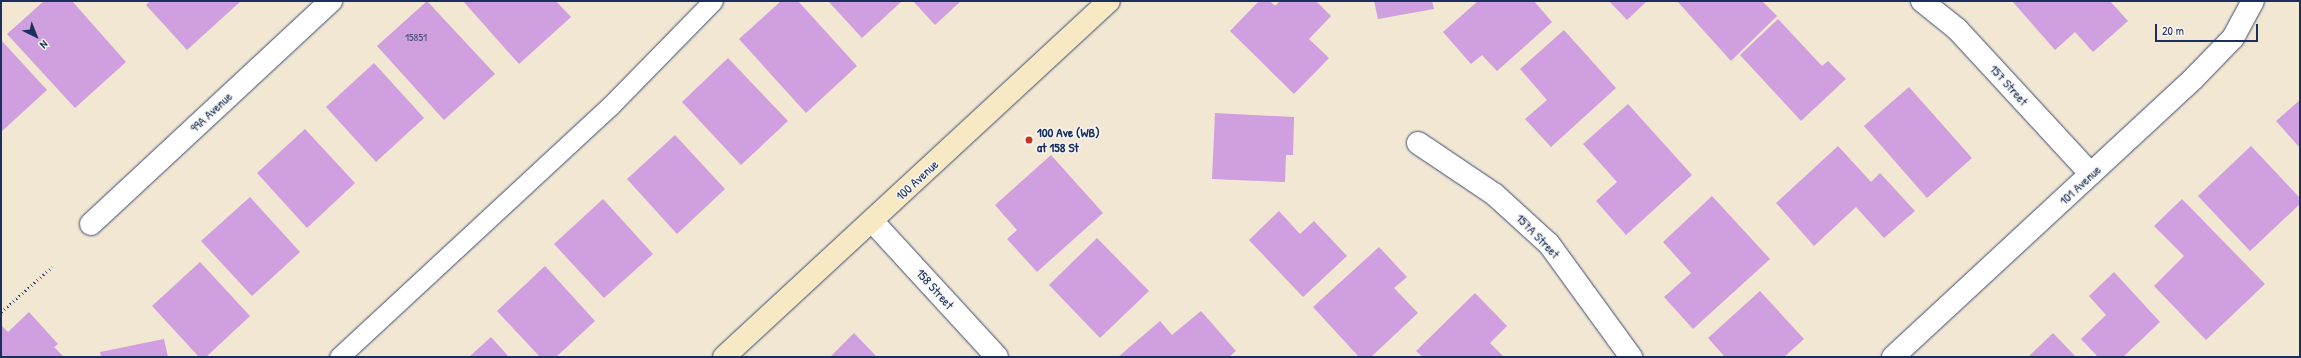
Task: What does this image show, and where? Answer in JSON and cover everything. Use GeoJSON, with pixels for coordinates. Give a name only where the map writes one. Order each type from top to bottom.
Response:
{"type":"FeatureCollection","features":[{"type":"Feature","properties":{"kind":"main road","name":"100 Avenue"},"geometry":{"type":"LineString","coordinates":[[724,357],[873,222],[1109,1]]}},
{"type":"Feature","properties":{"kind":"street","name":"99A Avenue"},"geometry":{"type":"LineString","coordinates":[[91,224],[331,1]]}},
{"type":"Feature","properties":{"kind":"street","name":"157 Street"},"geometry":{"type":"LineString","coordinates":[[1922,1],[1957,29],[2091,174]]}},
{"type":"Feature","properties":{"kind":"street","name":"101 Avenue"},"geometry":{"type":"LineString","coordinates":[[1893,357],[2222,51],[2253,1]]}},
{"type":"Feature","properties":{"kind":"street","name":"157A Street"},"geometry":{"type":"LineString","coordinates":[[1418,143],[1494,194],[1549,244],[1631,357]]}},
{"type":"Feature","properties":{"kind":"street","name":"158 Street"},"geometry":{"type":"LineString","coordinates":[[873,222],[997,357]]}},
{"type":"Feature","properties":{"kind":"lane"},"geometry":{"type":"LineString","coordinates":[[339,357],[610,106],[714,1]]}},
{"type":"Feature","properties":{"kind":"path"},"geometry":{"type":"LineString","coordinates":[[1,312],[52,266]]}},
{"type":"Feature","properties":{"kind":"building"},"geometry":{"type":"Polygon","coordinates":[[[44,1],[72,1],[126,62],[75,108],[7,34],[44,1]]]}},
{"type":"Feature","properties":{"kind":"building"},"geometry":{"type":"Polygon","coordinates":[[[150,1],[241,1],[187,50],[146,5],[150,1]]]}},
{"type":"Feature","properties":{"kind":"building"},"geometry":{"type":"Polygon","coordinates":[[[427,1],[495,74],[444,120],[377,46],[427,1]]]}},
{"type":"Feature","properties":{"kind":"building"},"geometry":{"type":"Polygon","coordinates":[[[463,1],[556,1],[571,17],[519,64],[463,1]]]}},
{"type":"Feature","properties":{"kind":"building"},"geometry":{"type":"Polygon","coordinates":[[[781,1],[798,1],[857,66],[806,113],[739,39],[781,1]]]}},
{"type":"Feature","properties":{"kind":"building"},"geometry":{"type":"Polygon","coordinates":[[[828,1],[902,1],[862,38],[828,1]]]}},
{"type":"Feature","properties":{"kind":"building"},"geometry":{"type":"Polygon","coordinates":[[[913,1],[961,1],[935,25],[913,1]]]}},
{"type":"Feature","properties":{"kind":"building"},"geometry":{"type":"Polygon","coordinates":[[[1259,1],[1270,1],[1275,6],[1280,1],[1316,1],[1331,16],[1309,39],[1329,58],[1294,94],[1230,31],[1259,1]]]}},
{"type":"Feature","properties":{"kind":"building"},"geometry":{"type":"Polygon","coordinates":[[[1374,1],[1432,1],[1434,9],[1378,19],[1374,1]]]}},
{"type":"Feature","properties":{"kind":"building"},"geometry":{"type":"Polygon","coordinates":[[[1478,1],[1534,1],[1552,22],[1497,71],[1482,55],[1471,64],[1443,32],[1478,1]]]}},
{"type":"Feature","properties":{"kind":"building"},"geometry":{"type":"Polygon","coordinates":[[[1609,1],[1647,1],[1627,20],[1609,1]]]}},
{"type":"Feature","properties":{"kind":"building"},"geometry":{"type":"Polygon","coordinates":[[[1677,1],[1762,1],[1777,16],[1731,61],[1677,1]]]}},
{"type":"Feature","properties":{"kind":"building"},"geometry":{"type":"Polygon","coordinates":[[[2012,1],[2110,1],[2128,21],[2093,52],[2075,32],[2055,50],[2012,1]]]}},
{"type":"Feature","properties":{"kind":"building"},"geometry":{"type":"Polygon","coordinates":[[[1778,19],[1822,66],[1828,61],[1846,79],[1801,121],[1740,55],[1778,19]]]}},
{"type":"Feature","properties":{"kind":"building"},"geometry":{"type":"Polygon","coordinates":[[[1564,30],[1616,88],[1551,147],[1525,119],[1547,100],[1520,69],[1564,30]]]}},
{"type":"Feature","properties":{"kind":"building"},"geometry":{"type":"Polygon","coordinates":[[[1,40],[47,90],[1,132],[1,40]]]}},
{"type":"Feature","properties":{"kind":"building"},"geometry":{"type":"Polygon","coordinates":[[[728,58],[788,121],[741,165],[682,102],[728,58]]]}},
{"type":"Feature","properties":{"kind":"building"},"geometry":{"type":"Polygon","coordinates":[[[374,63],[424,118],[376,162],[326,107],[374,63]]]}},
{"type":"Feature","properties":{"kind":"building"},"geometry":{"type":"Polygon","coordinates":[[[1909,87],[1972,158],[1927,198],[1864,126],[1909,87]]]}},
{"type":"Feature","properties":{"kind":"building"},"geometry":{"type":"Polygon","coordinates":[[[2300,100],[2300,148],[2276,121],[2300,100]]]}},
{"type":"Feature","properties":{"kind":"building"},"geometry":{"type":"Polygon","coordinates":[[[1628,104],[1692,175],[1626,235],[1596,201],[1617,182],[1583,144],[1628,104]]]}},
{"type":"Feature","properties":{"kind":"building"},"geometry":{"type":"Polygon","coordinates":[[[1215,113],[1294,117],[1293,155],[1286,155],[1285,182],[1212,179],[1215,113]]]}},
{"type":"Feature","properties":{"kind":"building"},"geometry":{"type":"Polygon","coordinates":[[[305,129],[355,183],[307,228],[257,173],[305,129]]]}},
{"type":"Feature","properties":{"kind":"building"},"geometry":{"type":"Polygon","coordinates":[[[675,135],[725,189],[677,234],[627,179],[675,135]]]}},
{"type":"Feature","properties":{"kind":"building"},"geometry":{"type":"Polygon","coordinates":[[[1838,146],[1871,182],[1880,173],[1915,211],[1884,238],[1856,207],[1814,246],[1776,203],[1838,146]]]}},
{"type":"Feature","properties":{"kind":"building"},"geometry":{"type":"Polygon","coordinates":[[[2251,146],[2300,198],[2300,204],[2250,251],[2198,196],[2251,146]]]}},
{"type":"Feature","properties":{"kind":"building"},"geometry":{"type":"Polygon","coordinates":[[[1051,155],[1103,213],[1037,272],[1007,239],[1017,230],[995,205],[1051,155]]]}},
{"type":"Feature","properties":{"kind":"building"},"geometry":{"type":"Polygon","coordinates":[[[1712,196],[1770,259],[1693,329],[1664,297],[1691,273],[1663,242],[1712,196]]]}},
{"type":"Feature","properties":{"kind":"building"},"geometry":{"type":"Polygon","coordinates":[[[250,197],[300,252],[252,296],[201,241],[250,197]]]}},
{"type":"Feature","properties":{"kind":"building"},"geometry":{"type":"Polygon","coordinates":[[[603,199],[653,254],[604,298],[554,244],[603,199]]]}},
{"type":"Feature","properties":{"kind":"building"},"geometry":{"type":"Polygon","coordinates":[[[2182,199],[2265,284],[2206,340],[2154,286],[2184,256],[2154,226],[2182,199]]]}},
{"type":"Feature","properties":{"kind":"building"},"geometry":{"type":"Polygon","coordinates":[[[1279,211],[1300,234],[1314,221],[1347,256],[1303,297],[1249,240],[1279,211]]]}},
{"type":"Feature","properties":{"kind":"building"},"geometry":{"type":"Polygon","coordinates":[[[1097,238],[1149,291],[1100,338],[1049,285],[1097,238]]]}},
{"type":"Feature","properties":{"kind":"building"},"geometry":{"type":"Polygon","coordinates":[[[1379,247],[1407,277],[1394,288],[1418,313],[1371,357],[1359,357],[1313,307],[1379,247]]]}},
{"type":"Feature","properties":{"kind":"building"},"geometry":{"type":"Polygon","coordinates":[[[200,262],[250,316],[206,357],[199,357],[152,306],[200,262]]]}},
{"type":"Feature","properties":{"kind":"building"},"geometry":{"type":"Polygon","coordinates":[[[545,266],[595,321],[556,357],[540,357],[497,311],[545,266]]]}},
{"type":"Feature","properties":{"kind":"building"},"geometry":{"type":"Polygon","coordinates":[[[2114,272],[2160,322],[2123,357],[2098,357],[2081,339],[2106,315],[2089,296],[2114,272]]]}},
{"type":"Feature","properties":{"kind":"building"},"geometry":{"type":"Polygon","coordinates":[[[1760,291],[1804,339],[1784,357],[1725,357],[1708,338],[1760,291]]]}},
{"type":"Feature","properties":{"kind":"building"},"geometry":{"type":"Polygon","coordinates":[[[1475,293],[1507,326],[1490,343],[1504,357],[1423,357],[1416,351],[1475,293]]]}},
{"type":"Feature","properties":{"kind":"building"},"geometry":{"type":"Polygon","coordinates":[[[1201,311],[1236,351],[1229,357],[1118,357],[1160,321],[1172,335],[1201,311]]]}},
{"type":"Feature","properties":{"kind":"building"},"geometry":{"type":"Polygon","coordinates":[[[29,312],[58,344],[54,347],[64,357],[1,357],[1,325],[8,332],[29,312]]]}},
{"type":"Feature","properties":{"kind":"building"},"geometry":{"type":"Polygon","coordinates":[[[854,333],[877,357],[830,357],[854,333]]]}},
{"type":"Feature","properties":{"kind":"building"},"geometry":{"type":"Polygon","coordinates":[[[2053,333],[2076,357],[2028,357],[2053,333]]]}},
{"type":"Feature","properties":{"kind":"building"},"geometry":{"type":"Polygon","coordinates":[[[491,337],[509,357],[469,357],[491,337]]]}},
{"type":"Feature","properties":{"kind":"building"},"geometry":{"type":"Polygon","coordinates":[[[164,339],[168,357],[101,357],[100,352],[164,339]]]}},
{"type":"Feature","properties":{"kind":"place","name":"100 Ave (WB) at 158 St"},"geometry":{"type":"Point","coordinates":[1029,140]}}]}
